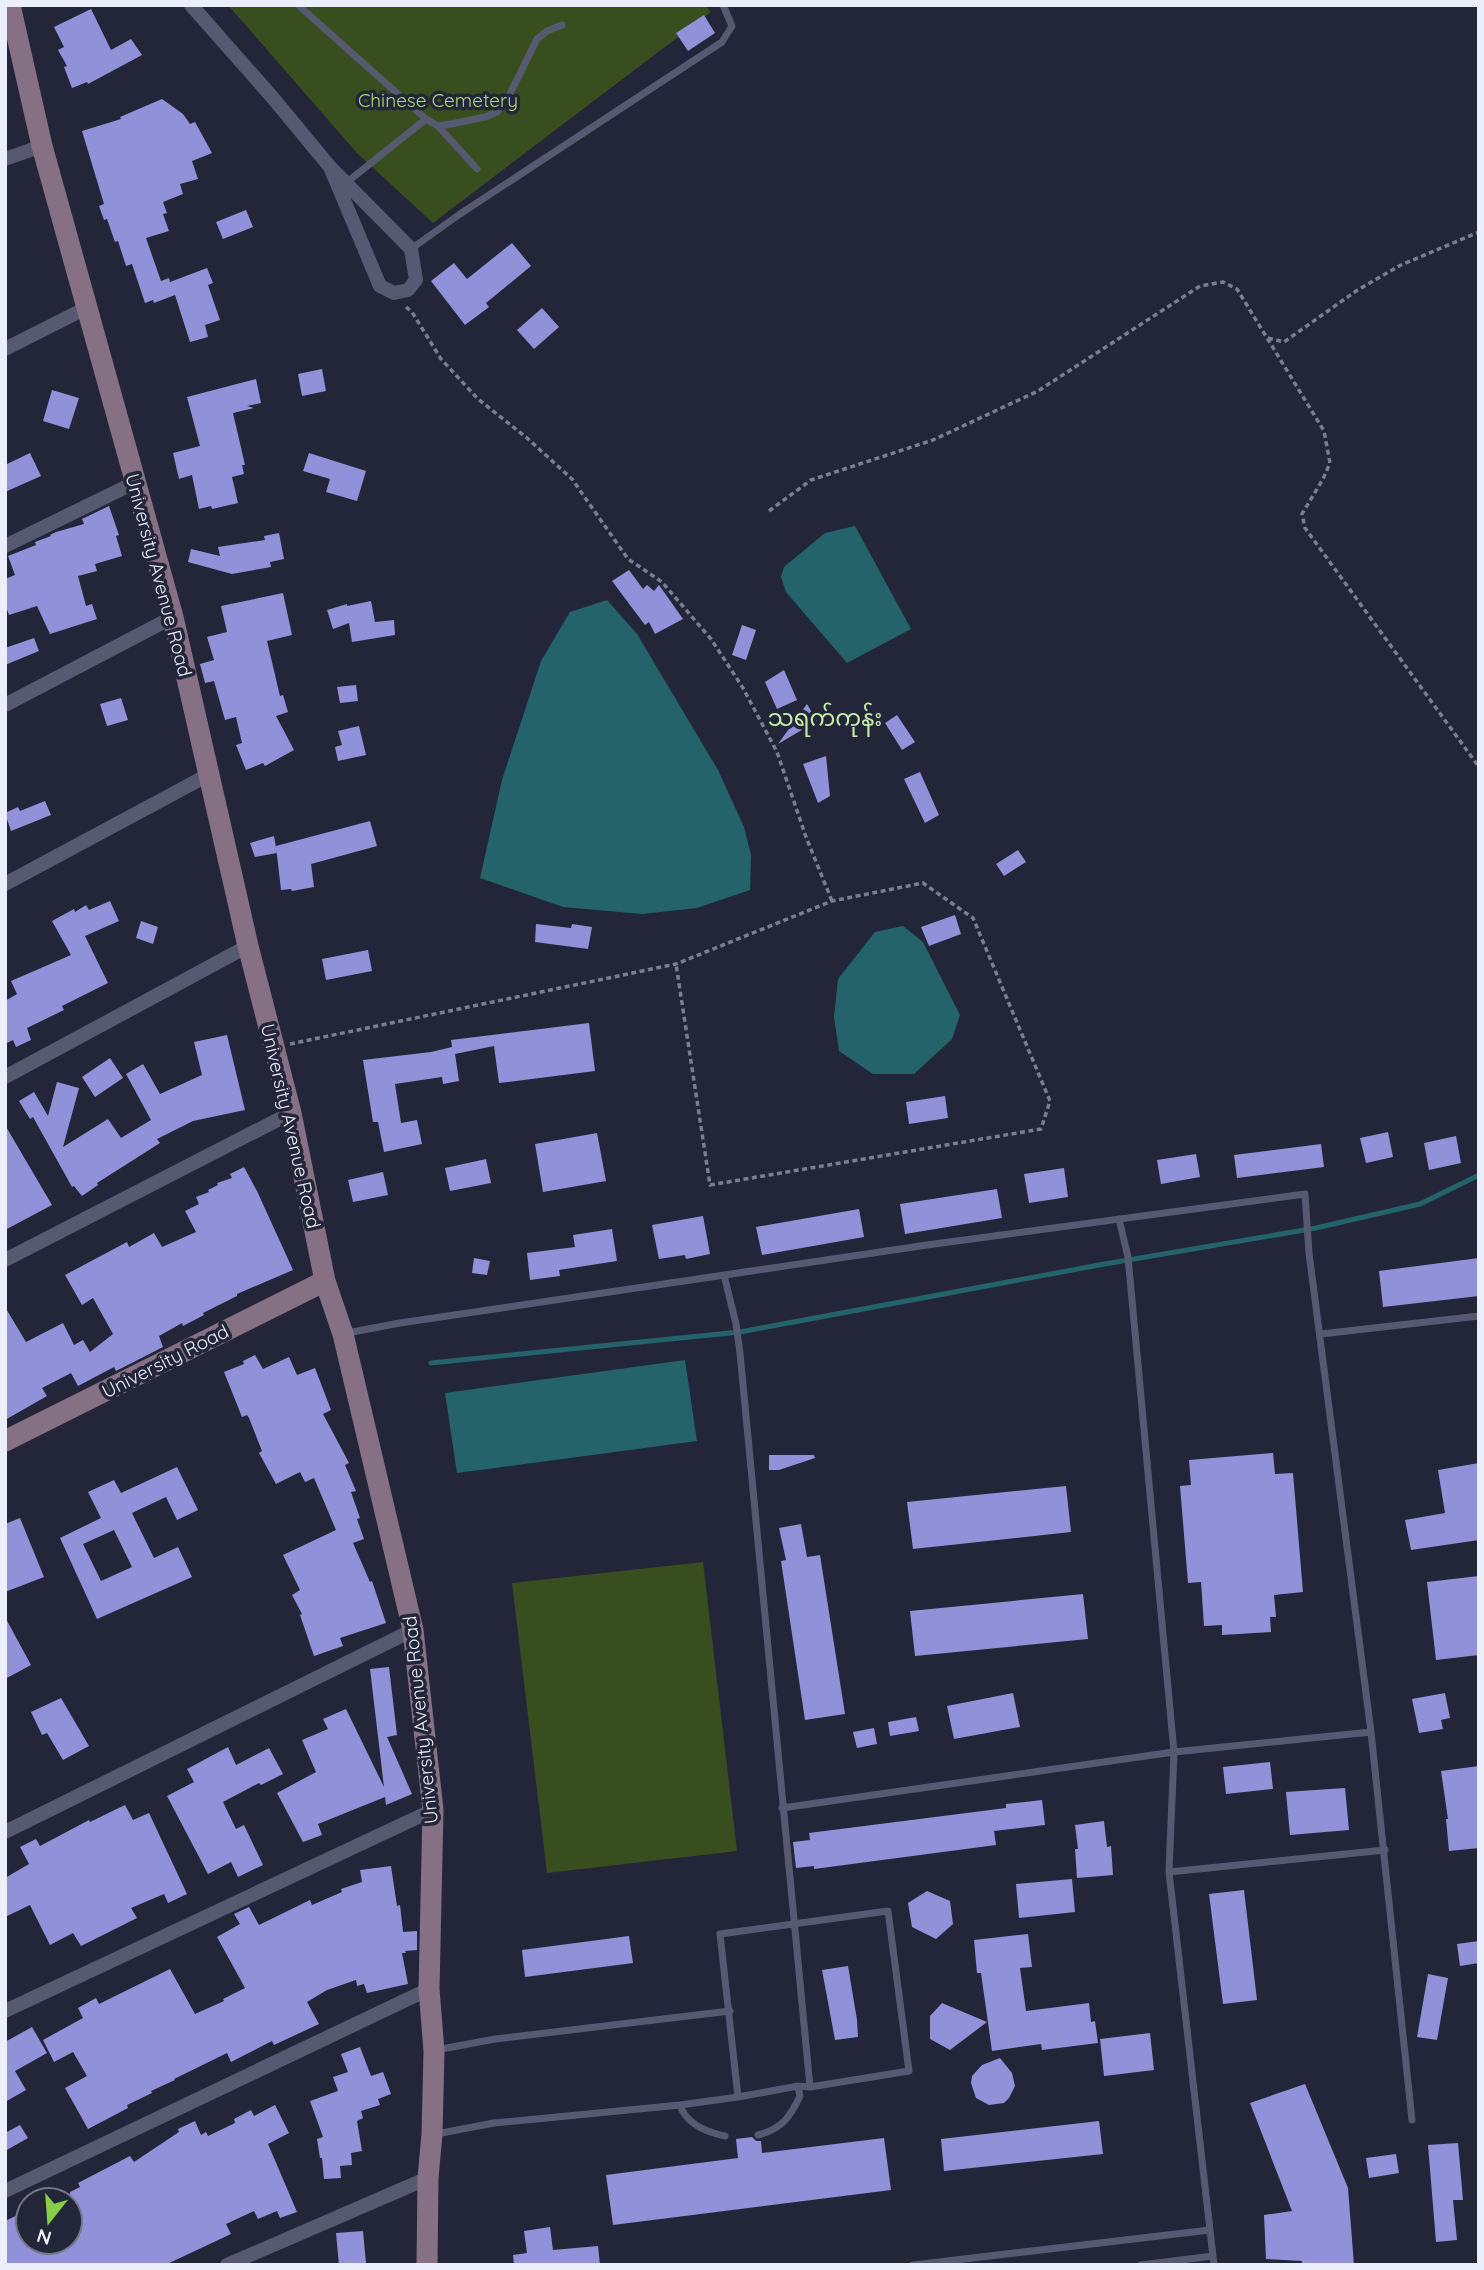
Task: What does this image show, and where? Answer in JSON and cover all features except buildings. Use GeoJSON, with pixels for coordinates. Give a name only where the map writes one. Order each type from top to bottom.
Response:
{"type":"FeatureCollection","features":[{"type":"Feature","properties":{"kind":"main road","name":"University Avenue Road"},"geometry":{"type":"LineString","coordinates":[[10,5],[42,146],[173,617],[248,946],[291,1113],[325,1281],[343,1334],[413,1630],[433,1810],[429,1989],[434,2051],[427,2265]]}},
{"type":"Feature","properties":{"kind":"main road","name":"University Road"},"geometry":{"type":"LineString","coordinates":[[5,1441],[325,1281]]}},
{"type":"Feature","properties":{"kind":"street"},"geometry":{"type":"LineString","coordinates":[[191,5],[345,184],[411,250],[416,280],[408,290],[394,292],[380,286],[330,167]]}},
{"type":"Feature","properties":{"kind":"street"},"geometry":{"type":"LineString","coordinates":[[5,159],[42,146]]}},
{"type":"Feature","properties":{"kind":"street"},"geometry":{"type":"LineString","coordinates":[[5,349],[88,307]]}},
{"type":"Feature","properties":{"kind":"street"},"geometry":{"type":"LineString","coordinates":[[5,546],[134,483]]}},
{"type":"Feature","properties":{"kind":"street"},"geometry":{"type":"LineString","coordinates":[[5,705],[173,617]]}},
{"type":"Feature","properties":{"kind":"street"},"geometry":{"type":"LineString","coordinates":[[5,884],[208,775]]}},
{"type":"Feature","properties":{"kind":"street"},"geometry":{"type":"LineString","coordinates":[[5,1077],[248,946]]}},
{"type":"Feature","properties":{"kind":"street"},"geometry":{"type":"LineString","coordinates":[[5,1260],[291,1113]]}},
{"type":"Feature","properties":{"kind":"street"},"geometry":{"type":"LineString","coordinates":[[5,1832],[413,1630]]}},
{"type":"Feature","properties":{"kind":"street"},"geometry":{"type":"LineString","coordinates":[[5,2011],[433,1810]]}},
{"type":"Feature","properties":{"kind":"street"},"geometry":{"type":"LineString","coordinates":[[5,2192],[429,1989]]}},
{"type":"Feature","properties":{"kind":"street"},"geometry":{"type":"LineString","coordinates":[[228,2265],[428,2178]]}},
{"type":"Feature","properties":{"kind":"lane"},"geometry":{"type":"LineString","coordinates":[[299,5],[426,119],[439,126],[477,169]]}},
{"type":"Feature","properties":{"kind":"lane"},"geometry":{"type":"LineString","coordinates":[[411,250],[460,214],[722,42],[732,26],[723,5]]}},
{"type":"Feature","properties":{"kind":"lane"},"geometry":{"type":"LineString","coordinates":[[439,126],[497,112],[508,98],[537,39],[562,25]]}},
{"type":"Feature","properties":{"kind":"lane"},"geometry":{"type":"LineString","coordinates":[[345,184],[426,119]]}},
{"type":"Feature","properties":{"kind":"lane"},"geometry":{"type":"LineString","coordinates":[[343,1334],[724,1275],[1305,1194],[1309,1253],[1385,1850],[1412,2120]]}},
{"type":"Feature","properties":{"kind":"lane"},"geometry":{"type":"LineString","coordinates":[[1119,1219],[1128,1257],[1174,1752],[1168,1872],[1214,2265]]}},
{"type":"Feature","properties":{"kind":"lane"},"geometry":{"type":"LineString","coordinates":[[724,1275],[740,1353],[810,2087]]}},
{"type":"Feature","properties":{"kind":"lane"},"geometry":{"type":"LineString","coordinates":[[1321,1334],[1479,1316]]}},
{"type":"Feature","properties":{"kind":"lane"},"geometry":{"type":"LineString","coordinates":[[782,1808],[1174,1752],[1371,1732]]}},
{"type":"Feature","properties":{"kind":"lane"},"geometry":{"type":"LineString","coordinates":[[1168,1872],[1385,1850]]}},
{"type":"Feature","properties":{"kind":"lane"},"geometry":{"type":"LineString","coordinates":[[432,2134],[494,2123],[680,2105],[738,2097],[798,2086],[810,2087],[909,2071],[888,1911],[720,1934],[738,2097]]}},
{"type":"Feature","properties":{"kind":"lane"},"geometry":{"type":"LineString","coordinates":[[434,2051],[495,2039],[730,2011]]}},
{"type":"Feature","properties":{"kind":"lane"},"geometry":{"type":"LineString","coordinates":[[758,2135],[770,2132],[790,2117],[800,2096],[798,2086]]}},
{"type":"Feature","properties":{"kind":"lane"},"geometry":{"type":"LineString","coordinates":[[680,2105],[691,2122],[708,2133],[724,2136]]}},
{"type":"Feature","properties":{"kind":"lane"},"geometry":{"type":"LineString","coordinates":[[913,2265],[1210,2230]]}},
{"type":"Feature","properties":{"kind":"lane"},"geometry":{"type":"LineString","coordinates":[[1141,2265],[1213,2256]]}},
{"type":"Feature","properties":{"kind":"path"},"geometry":{"type":"LineString","coordinates":[[1268,338],[1284,342],[1356,291],[1401,265],[1479,232]]}},
{"type":"Feature","properties":{"kind":"path"},"geometry":{"type":"LineString","coordinates":[[769,511],[811,480],[933,440],[1038,391],[1200,286],[1223,282],[1237,289],[1324,431],[1330,463],[1302,514],[1305,528],[1479,768]]}},
{"type":"Feature","properties":{"kind":"path"},"geometry":{"type":"LineString","coordinates":[[412,312],[450,369],[478,398],[572,479],[628,559],[662,582],[711,639],[743,688],[777,752],[806,838],[832,901]]}},
{"type":"Feature","properties":{"kind":"path"},"geometry":{"type":"LineString","coordinates":[[275,1047],[676,964],[832,901],[923,883],[972,918],[1050,1101],[1041,1129],[710,1185],[676,964]]}},
{"type":"Feature","properties":{"kind":"green space","name":"Chinese Cemetery"},"geometry":{"type":"Polygon","coordinates":[[[228,5],[705,5],[711,12],[433,223],[357,153],[228,5]]]}},
{"type":"Feature","properties":{"kind":"green space"},"geometry":{"type":"Polygon","coordinates":[[[703,1562],[737,1851],[547,1873],[512,1583],[703,1562]]]}},
{"type":"Feature","properties":{"kind":"shaded area"},"geometry":{"type":"Polygon","coordinates":[[[855,526],[911,629],[847,663],[786,592],[781,577],[784,567],[825,533],[855,526]]]}},
{"type":"Feature","properties":{"kind":"shaded area"},"geometry":{"type":"Polygon","coordinates":[[[607,600],[637,634],[718,770],[744,827],[751,855],[750,890],[697,908],[642,914],[563,907],[480,878],[502,780],[541,661],[570,612],[607,600]]]}},
{"type":"Feature","properties":{"kind":"shaded area"},"geometry":{"type":"Polygon","coordinates":[[[903,926],[923,942],[960,1015],[952,1039],[914,1074],[873,1074],[839,1051],[834,1017],[838,979],[875,932],[903,926]]]}},
{"type":"Feature","properties":{"kind":"shaded area"},"geometry":{"type":"Polygon","coordinates":[[[685,1360],[697,1441],[457,1473],[445,1393],[685,1360]]]}},
{"type":"Feature","properties":{"kind":"waterway"},"geometry":{"type":"LineString","coordinates":[[431,1363],[740,1332],[1099,1265],[1316,1228],[1420,1204],[1479,1175]]}},
{"type":"Feature","properties":{"kind":"district","name":"သရက်ကုန်း"},"geometry":{"type":"Point","coordinates":[825,718]}}]}
